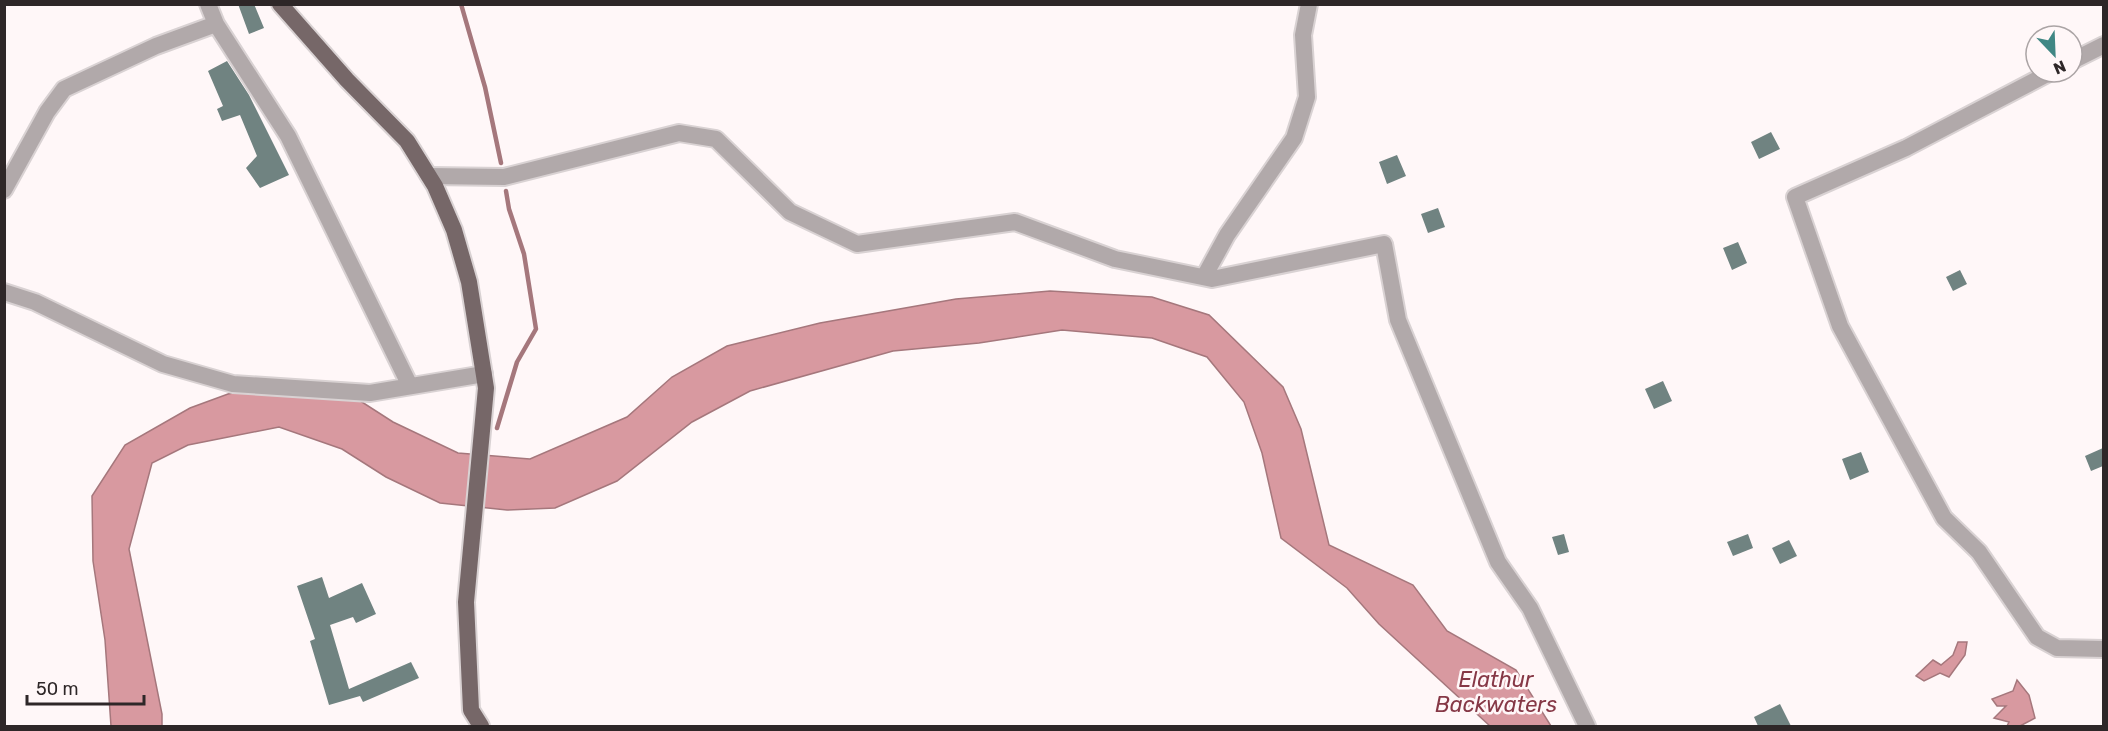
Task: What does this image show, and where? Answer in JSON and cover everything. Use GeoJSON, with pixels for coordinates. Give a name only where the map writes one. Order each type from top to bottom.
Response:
{"type":"FeatureCollection","features":[{"type":"Feature","properties":{"kind":"main road"},"geometry":{"type":"LineString","coordinates":[[280,4],[347,80],[407,141],[429,176],[454,230],[469,282],[485,381],[466,602],[471,710],[481,726]]}},
{"type":"Feature","properties":{"kind":"street"},"geometry":{"type":"LineString","coordinates":[[208,4],[216,24],[288,136],[410,386]]}},
{"type":"Feature","properties":{"kind":"street"},"geometry":{"type":"LineString","coordinates":[[1204,277],[1233,226],[1294,138],[1307,97],[1303,35],[1310,4]]}},
{"type":"Feature","properties":{"kind":"street"},"geometry":{"type":"LineString","coordinates":[[4,190],[47,112],[64,89],[156,46],[216,24]]}},
{"type":"Feature","properties":{"kind":"street"},"geometry":{"type":"LineString","coordinates":[[2084,55],[2103,45]]}},
{"type":"Feature","properties":{"kind":"street"},"geometry":{"type":"LineString","coordinates":[[2028,84],[1906,148],[1795,197],[1840,326],[1944,518],[1979,552],[2037,637],[2057,648],[2103,649]]}},
{"type":"Feature","properties":{"kind":"street"},"geometry":{"type":"LineString","coordinates":[[429,176],[504,177],[679,133],[716,139],[790,212],[857,244],[1015,222],[1115,260],[1212,279],[1384,244],[1398,320],[1498,562],[1530,608],[1587,726]]}},
{"type":"Feature","properties":{"kind":"street"},"geometry":{"type":"LineString","coordinates":[[4,292],[35,302],[163,364],[233,384],[370,393],[410,386],[485,381]]}},
{"type":"Feature","properties":{"kind":"water","name":"Elathur Backwaters"},"geometry":{"type":"Polygon","coordinates":[[[1050,291],[1152,297],[1209,315],[1283,387],[1301,429],[1329,545],[1413,585],[1447,631],[1516,670],[1551,726],[1490,726],[1379,624],[1347,588],[1281,538],[1262,453],[1244,402],[1207,357],[1152,338],[1062,330],[979,343],[893,351],[750,391],[692,422],[617,481],[555,508],[507,510],[440,503],[386,477],[342,449],[279,427],[188,445],[152,463],[129,549],[162,714],[162,726],[111,726],[105,640],[93,561],[92,496],[125,445],[190,408],[228,394],[272,385],[348,393],[393,422],[458,453],[530,459],[627,417],[672,377],[727,346],[820,323],[956,299],[1050,291]]]}},
{"type":"Feature","properties":{"kind":"water"},"geometry":{"type":"Polygon","coordinates":[[[1958,642],[1967,642],[1965,655],[1949,677],[1940,673],[1924,681],[1916,676],[1933,660],[1941,665],[1953,655],[1958,642]]]}},
{"type":"Feature","properties":{"kind":"water"},"geometry":{"type":"Polygon","coordinates":[[[2017,680],[2029,695],[2035,718],[2020,726],[2007,726],[2009,722],[1994,718],[2006,706],[1997,706],[1992,699],[2013,691],[2017,680]]]}},
{"type":"Feature","properties":{"kind":"building"},"geometry":{"type":"Polygon","coordinates":[[[238,4],[254,4],[264,28],[249,34],[238,4]]]}},
{"type":"Feature","properties":{"kind":"building"},"geometry":{"type":"Polygon","coordinates":[[[227,61],[249,95],[289,175],[260,188],[246,168],[257,156],[240,115],[222,121],[217,109],[223,106],[208,71],[227,61]]]}},
{"type":"Feature","properties":{"kind":"building"},"geometry":{"type":"Polygon","coordinates":[[[1771,132],[1780,149],[1759,159],[1751,142],[1771,132]]]}},
{"type":"Feature","properties":{"kind":"building"},"geometry":{"type":"Polygon","coordinates":[[[1397,155],[1406,176],[1387,184],[1379,162],[1397,155]]]}},
{"type":"Feature","properties":{"kind":"building"},"geometry":{"type":"Polygon","coordinates":[[[1438,208],[1445,227],[1428,233],[1421,214],[1438,208]]]}},
{"type":"Feature","properties":{"kind":"building"},"geometry":{"type":"Polygon","coordinates":[[[1738,242],[1747,263],[1732,270],[1723,248],[1738,242]]]}},
{"type":"Feature","properties":{"kind":"building"},"geometry":{"type":"Polygon","coordinates":[[[1960,270],[1967,284],[1953,291],[1946,277],[1960,270]]]}},
{"type":"Feature","properties":{"kind":"building"},"geometry":{"type":"Polygon","coordinates":[[[1663,381],[1672,401],[1654,409],[1645,389],[1663,381]]]}},
{"type":"Feature","properties":{"kind":"building"},"geometry":{"type":"Polygon","coordinates":[[[2103,448],[2103,466],[2091,471],[2085,456],[2103,448]]]}},
{"type":"Feature","properties":{"kind":"building"},"geometry":{"type":"Polygon","coordinates":[[[1861,452],[1869,472],[1850,480],[1842,459],[1861,452]]]}},
{"type":"Feature","properties":{"kind":"building"},"geometry":{"type":"Polygon","coordinates":[[[1564,534],[1569,552],[1558,555],[1552,537],[1564,534]]]}},
{"type":"Feature","properties":{"kind":"building"},"geometry":{"type":"Polygon","coordinates":[[[1748,534],[1753,548],[1733,556],[1727,542],[1748,534]]]}},
{"type":"Feature","properties":{"kind":"building"},"geometry":{"type":"Polygon","coordinates":[[[1789,540],[1797,556],[1780,564],[1772,548],[1789,540]]]}},
{"type":"Feature","properties":{"kind":"building"},"geometry":{"type":"Polygon","coordinates":[[[322,577],[329,598],[362,583],[376,614],[356,623],[353,617],[330,625],[349,689],[411,662],[419,678],[363,702],[360,696],[329,705],[310,641],[315,639],[297,586],[322,577]]]}},
{"type":"Feature","properties":{"kind":"building"},"geometry":{"type":"Polygon","coordinates":[[[1780,704],[1791,726],[1758,726],[1754,717],[1780,704]]]}},
{"type":"Feature","properties":{"kind":"waterway"},"geometry":{"type":"LineString","coordinates":[[461,4],[485,87],[501,163]]}},
{"type":"Feature","properties":{"kind":"waterway"},"geometry":{"type":"LineString","coordinates":[[497,428],[517,362],[536,329],[524,254],[509,209],[506,191]]}}]}
